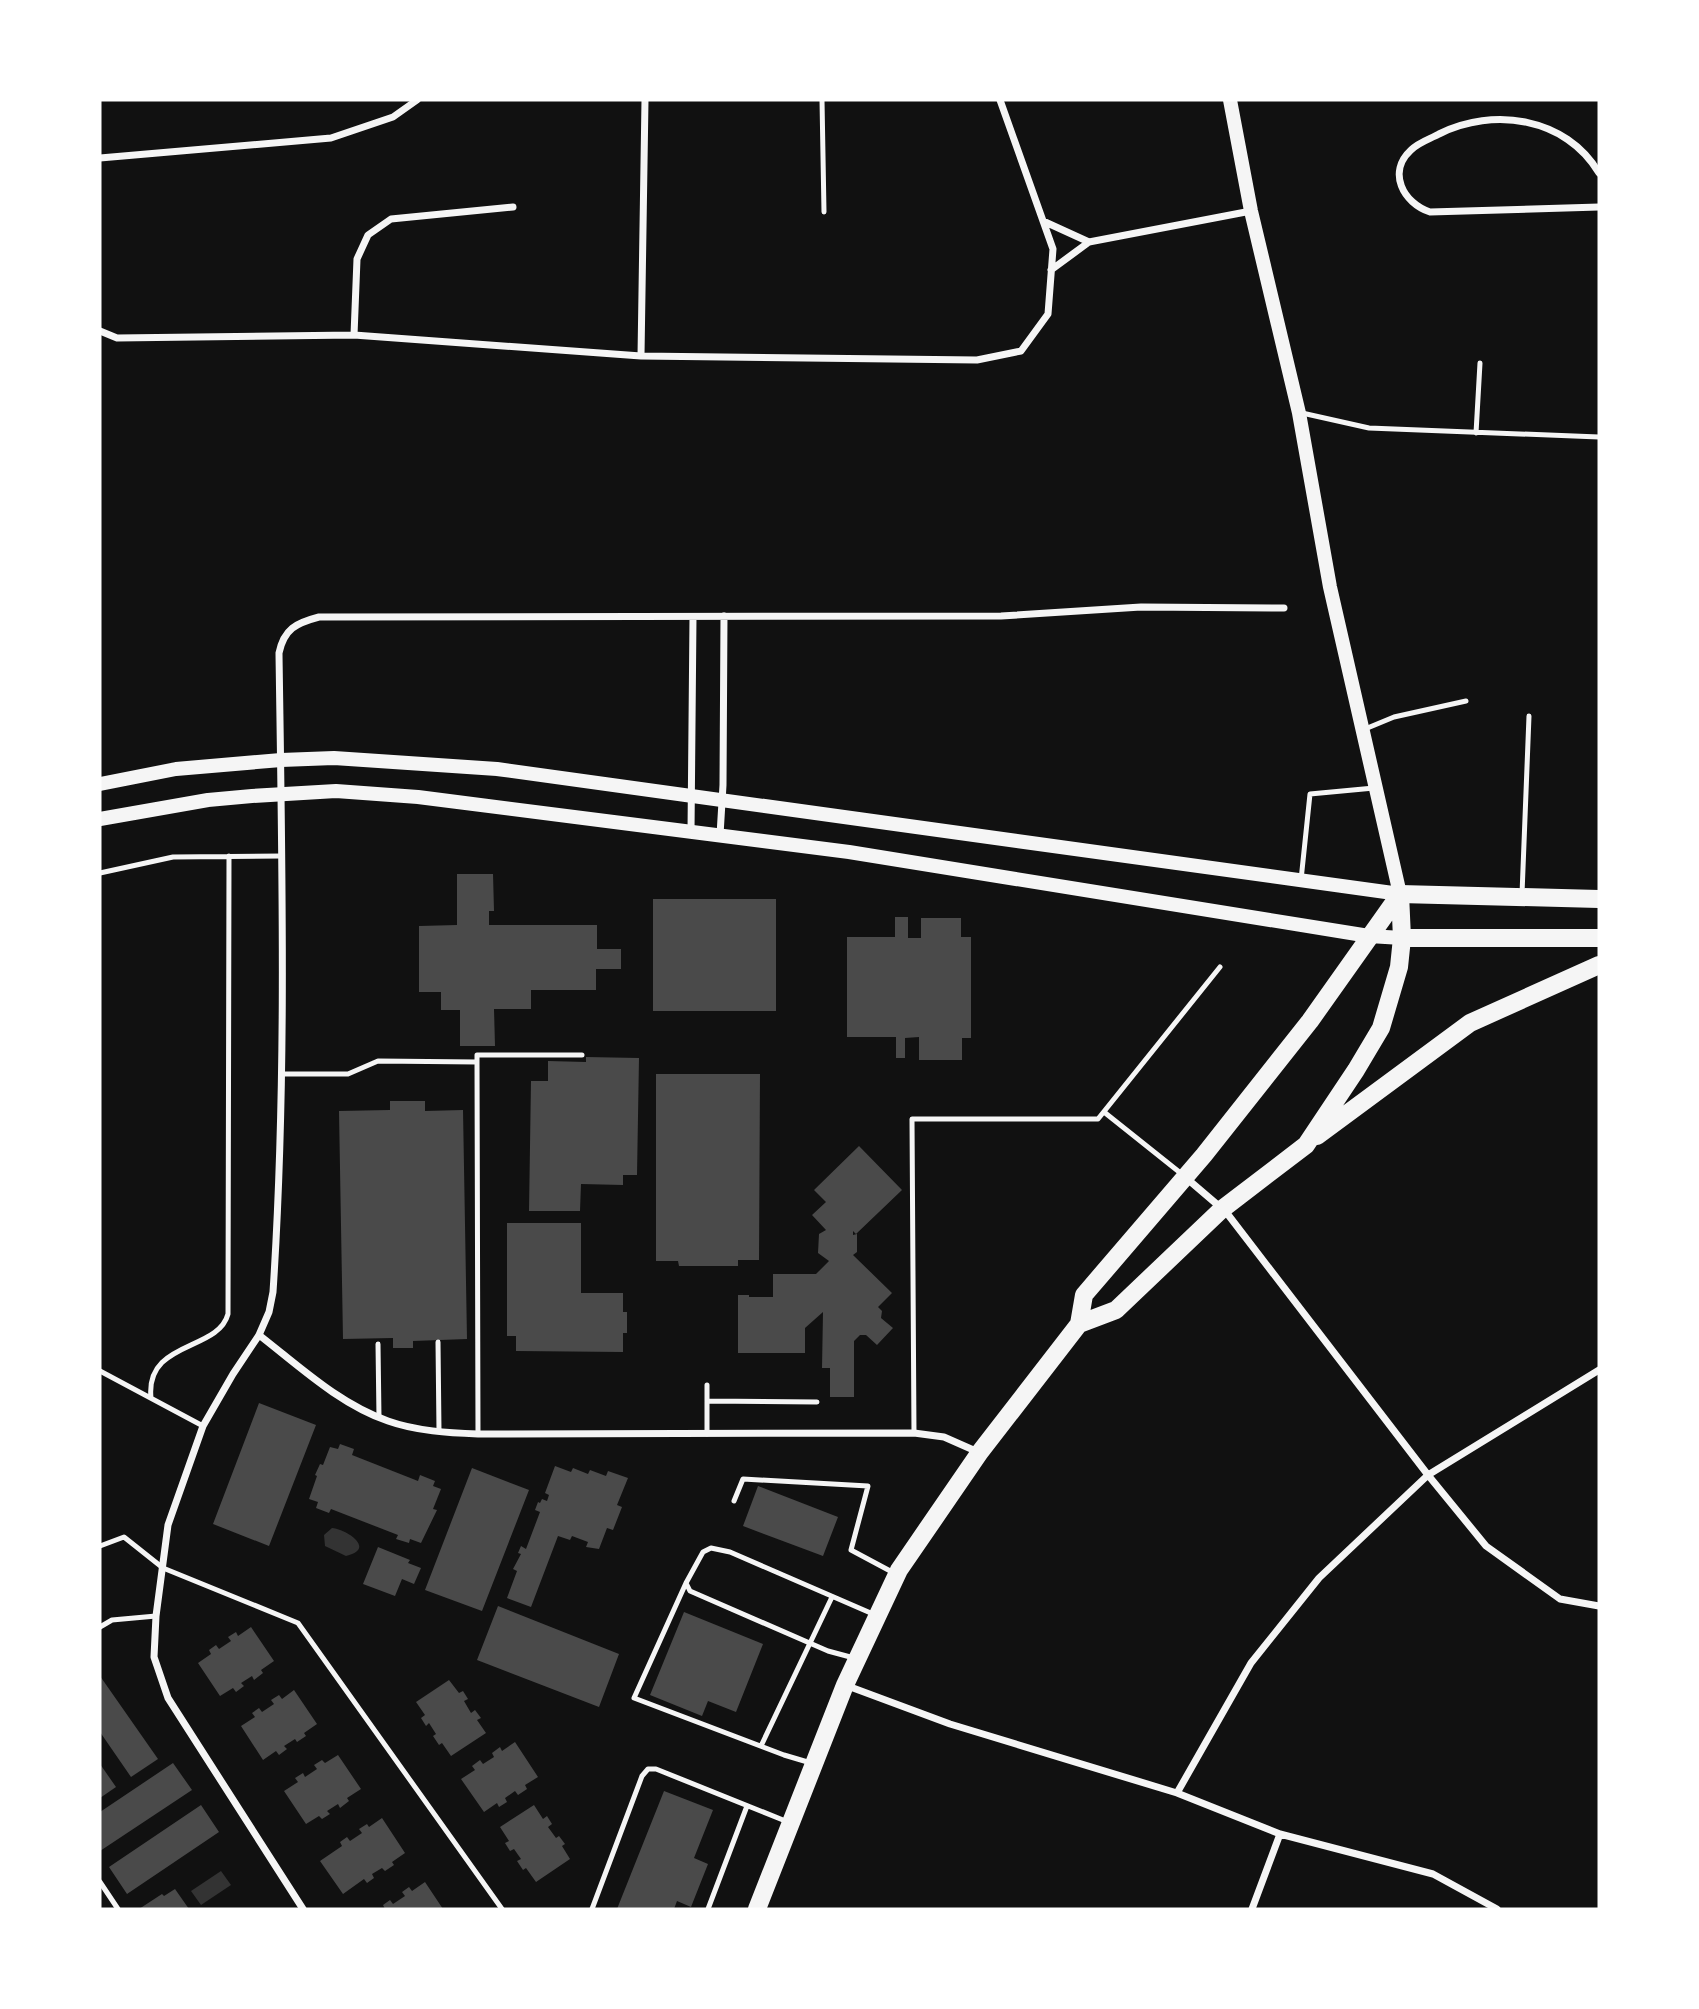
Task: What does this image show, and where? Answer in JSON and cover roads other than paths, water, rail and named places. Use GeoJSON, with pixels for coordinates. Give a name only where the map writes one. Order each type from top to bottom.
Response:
{"type":"FeatureCollection","features":[{"type":"Feature","properties":{"kind":"main road"},"geometry":{"type":"LineString","coordinates":[[1230,100],[1251,211],[1299,413],[1330,587],[1400,894],[1402,938],[1399,967],[1381,1028],[1306,1145]]}},
{"type":"Feature","properties":{"kind":"main road"},"geometry":{"type":"LineString","coordinates":[[100,784],[176,769],[281,760],[334,758],[497,769],[1400,894],[1599,899]]}},
{"type":"Feature","properties":{"kind":"main road"},"geometry":{"type":"LineString","coordinates":[[100,819],[208,800],[282,794],[336,791],[418,797],[849,852],[1369,936],[1599,938]]}},
{"type":"Feature","properties":{"kind":"main road"},"geometry":{"type":"LineString","coordinates":[[757,1909],[845,1685],[897,1574],[980,1452],[1079,1324],[1084,1295],[1185,1177],[1310,1021],[1400,894]]}},
{"type":"Feature","properties":{"kind":"main road"},"geometry":{"type":"LineString","coordinates":[[1079,1324],[1116,1310],[1223,1209],[1470,1023],[1599,965]]}},
{"type":"Feature","properties":{"kind":"street"},"geometry":{"type":"LineString","coordinates":[[100,158],[331,138],[393,117],[417,100]]}},
{"type":"Feature","properties":{"kind":"street"},"geometry":{"type":"LineString","coordinates":[[641,356],[645,100]]}},
{"type":"Feature","properties":{"kind":"street"},"geometry":{"type":"LineString","coordinates":[[100,331],[117,338],[354,335],[641,356],[977,360],[1021,351],[1048,314],[1053,249],[1000,100]]}},
{"type":"Feature","properties":{"kind":"street"},"geometry":{"type":"LineString","coordinates":[[1599,173],[1582,151],[1551,130],[1524,121],[1496,118],[1462,124],[1420,144],[1404,159],[1400,181],[1410,201],[1430,212],[1599,207]]}},
{"type":"Feature","properties":{"kind":"street"},"geometry":{"type":"LineString","coordinates":[[354,335],[357,260],[368,235],[391,219],[513,207]]}},
{"type":"Feature","properties":{"kind":"street"},"geometry":{"type":"LineString","coordinates":[[1051,270],[1089,242],[1251,211]]}},
{"type":"Feature","properties":{"kind":"street"},"geometry":{"type":"LineString","coordinates":[[1043,221],[1089,242]]}},
{"type":"Feature","properties":{"kind":"street"},"geometry":{"type":"LineString","coordinates":[[303,1909],[168,1698],[155,1657],[156,1616],[169,1525],[203,1426],[259,1335],[269,1312],[273,1292],[281,1155],[282,778],[279,653],[282,639],[289,629],[302,621],[319,617],[1001,616],[1141,607],[1284,608]]}},
{"type":"Feature","properties":{"kind":"street"},"geometry":{"type":"LineString","coordinates":[[720,835],[724,616]]}},
{"type":"Feature","properties":{"kind":"street"},"geometry":{"type":"LineString","coordinates":[[691,831],[693,617]]}},
{"type":"Feature","properties":{"kind":"street"},"geometry":{"type":"LineString","coordinates":[[1185,1177],[1223,1209],[1486,1546],[1560,1599],[1599,1605]]}},
{"type":"Feature","properties":{"kind":"street"},"geometry":{"type":"LineString","coordinates":[[259,1335],[336,1394],[379,1418],[400,1425],[478,1434],[914,1433],[944,1437],[980,1452]]}},
{"type":"Feature","properties":{"kind":"street"},"geometry":{"type":"LineString","coordinates":[[1177,1793],[1251,1663],[1320,1578],[1428,1475],[1599,1370]]}},
{"type":"Feature","properties":{"kind":"street"},"geometry":{"type":"LineString","coordinates":[[845,1685],[950,1724],[1177,1793],[1280,1834],[1433,1874],[1497,1909]]}},
{"type":"Feature","properties":{"kind":"street"},"geometry":{"type":"LineString","coordinates":[[1252,1909],[1280,1834]]}},
{"type":"Feature","properties":{"kind":"lane"},"geometry":{"type":"LineString","coordinates":[[822,100],[824,212]]}},
{"type":"Feature","properties":{"kind":"lane"},"geometry":{"type":"LineString","coordinates":[[1476,433],[1480,363]]}},
{"type":"Feature","properties":{"kind":"lane"},"geometry":{"type":"LineString","coordinates":[[1299,413],[1369,428],[1599,437]]}},
{"type":"Feature","properties":{"kind":"lane"},"geometry":{"type":"LineString","coordinates":[[1363,730],[1394,717],[1466,701]]}},
{"type":"Feature","properties":{"kind":"lane"},"geometry":{"type":"LineString","coordinates":[[1522,897],[1529,716]]}},
{"type":"Feature","properties":{"kind":"lane"},"geometry":{"type":"LineString","coordinates":[[1301,880],[1310,794],[1376,788]]}},
{"type":"Feature","properties":{"kind":"lane"},"geometry":{"type":"LineString","coordinates":[[151,1398],[153,1373],[176,1353],[216,1331],[226,1322],[228,1314],[229,856]]}},
{"type":"Feature","properties":{"kind":"lane"},"geometry":{"type":"LineString","coordinates":[[100,873],[173,857],[282,856]]}},
{"type":"Feature","properties":{"kind":"lane"},"geometry":{"type":"LineString","coordinates":[[914,1433],[912,1119],[1098,1119],[1220,967]]}},
{"type":"Feature","properties":{"kind":"lane"},"geometry":{"type":"LineString","coordinates":[[478,1434],[477,1055],[582,1055]]}},
{"type":"Feature","properties":{"kind":"lane"},"geometry":{"type":"LineString","coordinates":[[280,1074],[348,1074],[378,1061],[477,1062]]}},
{"type":"Feature","properties":{"kind":"lane"},"geometry":{"type":"LineString","coordinates":[[1104,1112],[1185,1177]]}},
{"type":"Feature","properties":{"kind":"lane"},"geometry":{"type":"LineString","coordinates":[[438,1342],[439,1431]]}},
{"type":"Feature","properties":{"kind":"lane"},"geometry":{"type":"LineString","coordinates":[[378,1344],[379,1418]]}},
{"type":"Feature","properties":{"kind":"lane"},"geometry":{"type":"LineString","coordinates":[[100,1371],[203,1426]]}},
{"type":"Feature","properties":{"kind":"lane"},"geometry":{"type":"LineString","coordinates":[[707,1385],[707,1434]]}},
{"type":"Feature","properties":{"kind":"lane"},"geometry":{"type":"LineString","coordinates":[[707,1401],[817,1402]]}},
{"type":"Feature","properties":{"kind":"lane"},"geometry":{"type":"LineString","coordinates":[[734,1501],[743,1479],[868,1486],[851,1550],[897,1574]]}},
{"type":"Feature","properties":{"kind":"lane"},"geometry":{"type":"LineString","coordinates":[[100,1546],[124,1537],[163,1568],[298,1623],[502,1909]]}},
{"type":"Feature","properties":{"kind":"lane"},"geometry":{"type":"LineString","coordinates":[[814,1764],[634,1698],[686,1583],[702,1552],[711,1548],[730,1552],[878,1616]]}},
{"type":"Feature","properties":{"kind":"lane"},"geometry":{"type":"LineString","coordinates":[[686,1583],[690,1591],[828,1651],[858,1659]]}},
{"type":"Feature","properties":{"kind":"lane"},"geometry":{"type":"LineString","coordinates":[[761,1746],[832,1597]]}},
{"type":"Feature","properties":{"kind":"lane"},"geometry":{"type":"LineString","coordinates":[[100,1627],[111,1620],[156,1616]]}},
{"type":"Feature","properties":{"kind":"lane"},"geometry":{"type":"LineString","coordinates":[[592,1909],[642,1776],[649,1769],[656,1769],[791,1824]]}},
{"type":"Feature","properties":{"kind":"lane"},"geometry":{"type":"LineString","coordinates":[[708,1909],[747,1806]]}},
{"type":"Feature","properties":{"kind":"lane"},"geometry":{"type":"LineString","coordinates":[[100,1882],[118,1909]]}}]}
